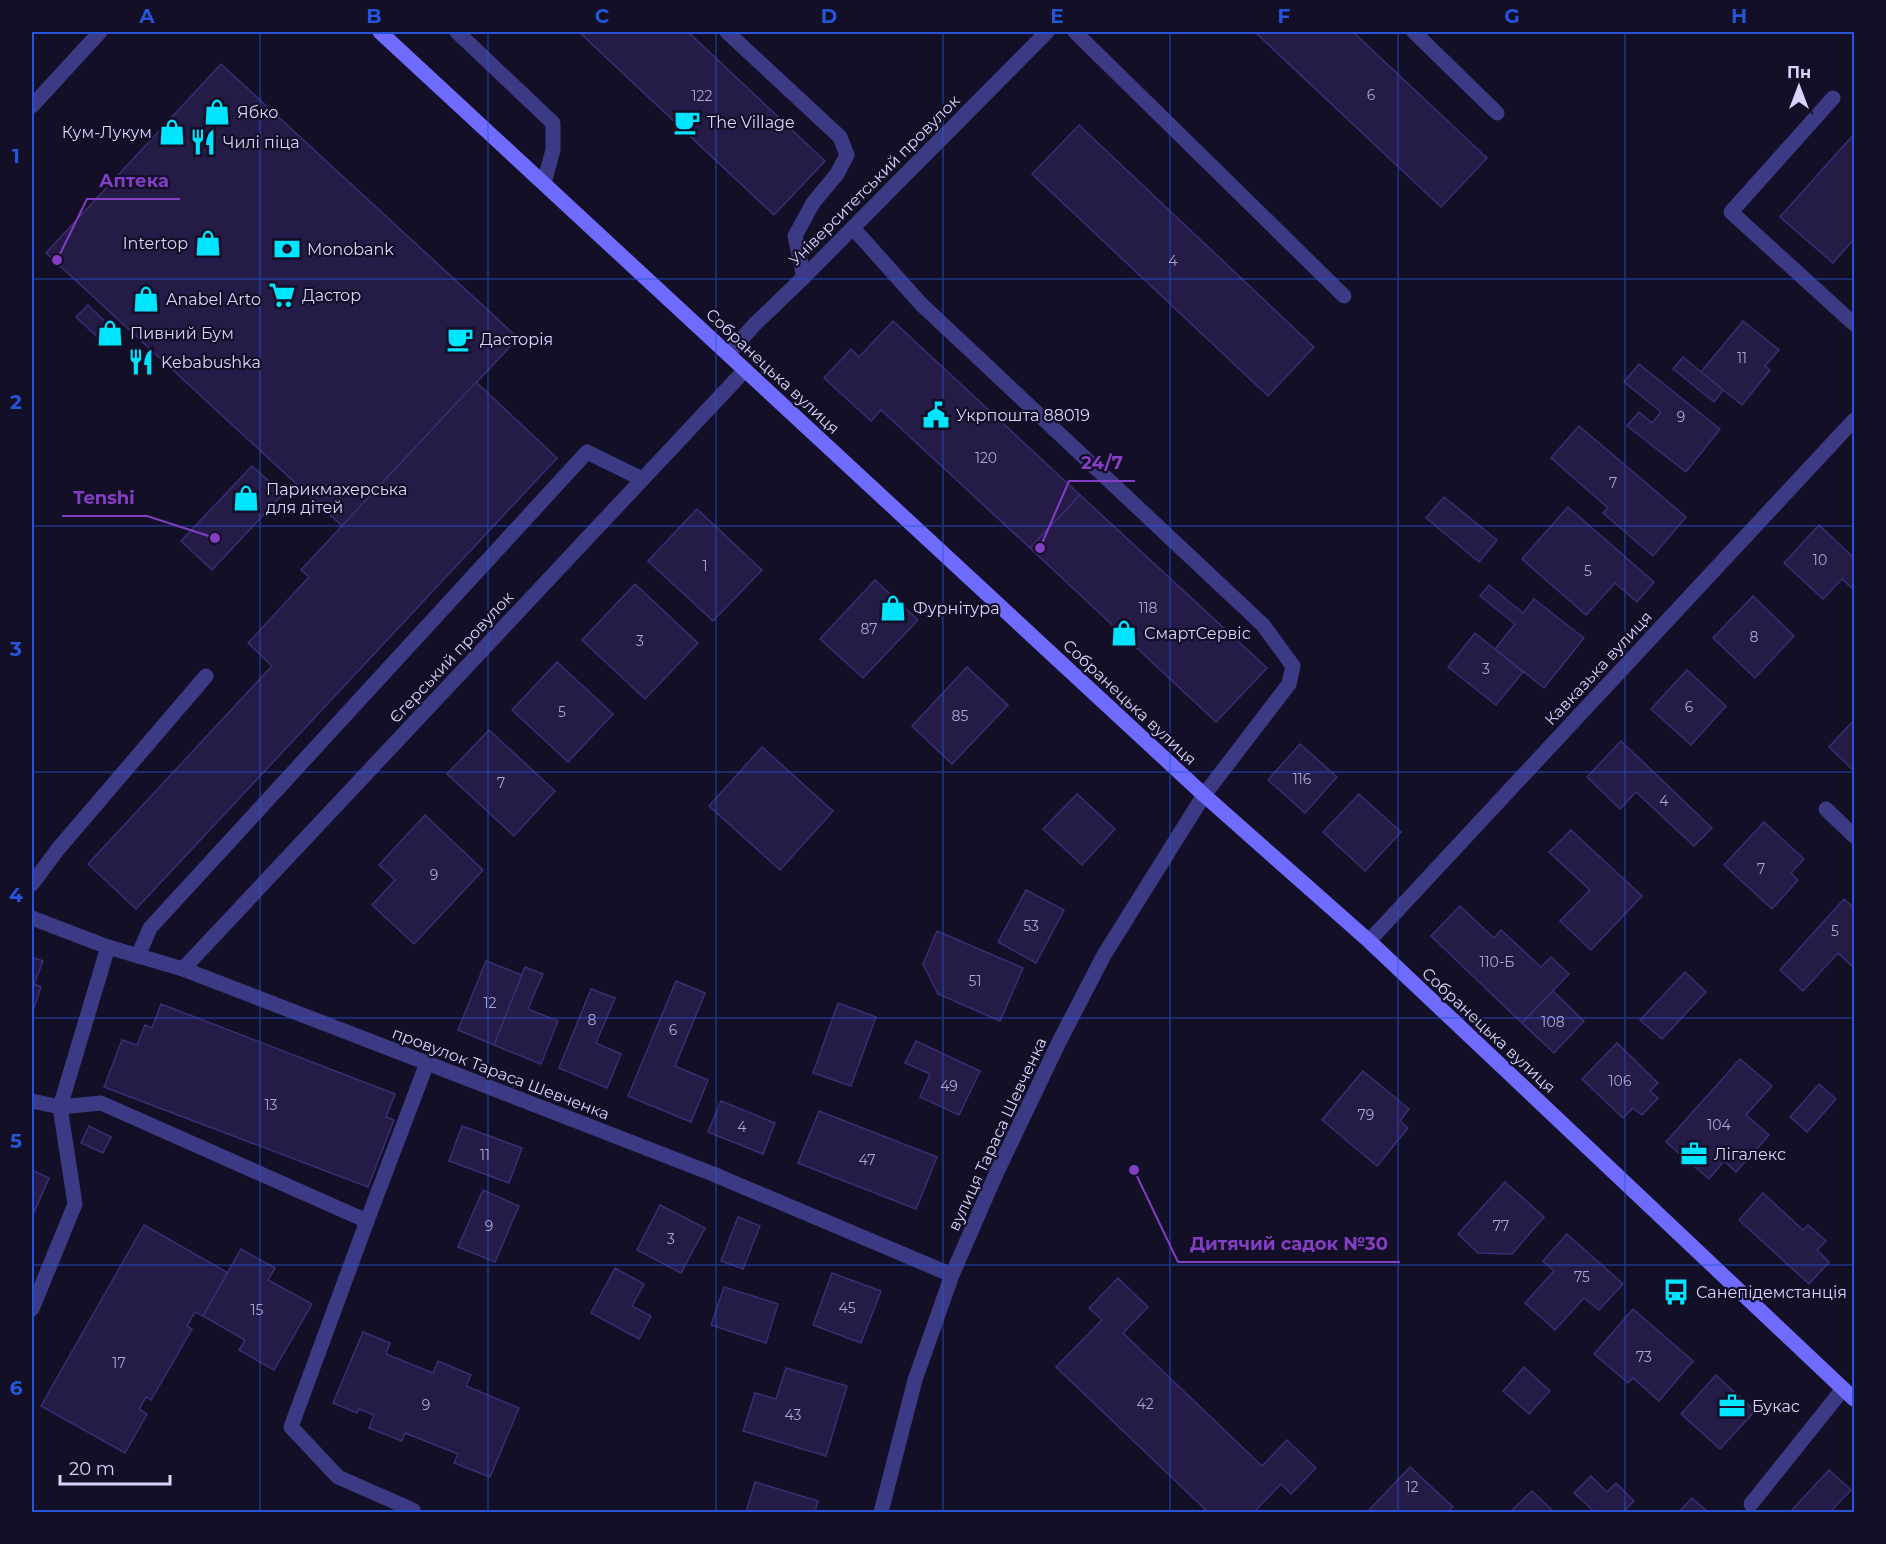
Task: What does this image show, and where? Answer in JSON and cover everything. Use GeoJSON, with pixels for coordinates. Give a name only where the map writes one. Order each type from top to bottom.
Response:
{"type":"FeatureCollection","features":[{"type":"Feature","properties":{"kind":"main road","name":"Собранецька вулиця"},"geometry":{"type":"LineString","coordinates":[[380,32],[1204,795],[1369,941],[1849,1394]]}},
{"type":"Feature","properties":{"kind":"street"},"geometry":{"type":"LineString","coordinates":[[32,106],[100,32]]}},
{"type":"Feature","properties":{"kind":"street"},"geometry":{"type":"LineString","coordinates":[[457,32],[554,123],[554,150],[544,183]]}},
{"type":"Feature","properties":{"kind":"street"},"geometry":{"type":"LineString","coordinates":[[727,32],[840,136],[847,155],[837,174],[813,203],[795,236],[804,277]]}},
{"type":"Feature","properties":{"kind":"street","name":"Університетський провулок"},"geometry":{"type":"LineString","coordinates":[[728,354],[755,324],[1047,32]]}},
{"type":"Feature","properties":{"kind":"street"},"geometry":{"type":"LineString","coordinates":[[1075,32],[1344,296]]}},
{"type":"Feature","properties":{"kind":"street"},"geometry":{"type":"LineString","coordinates":[[1414,32],[1497,113]]}},
{"type":"Feature","properties":{"kind":"street"},"geometry":{"type":"LineString","coordinates":[[1833,98],[1731,212],[1854,324]]}},
{"type":"Feature","properties":{"kind":"street","name":"вулиця Тараса Шевченка"},"geometry":{"type":"LineString","coordinates":[[853,228],[921,303],[1263,625],[1293,666],[1289,684],[1204,795],[1104,955],[1058,1044],[952,1275],[915,1380],[881,1512]]}},
{"type":"Feature","properties":{"kind":"street","name":"Єгерський провулок"},"geometry":{"type":"LineString","coordinates":[[183,969],[745,370]]}},
{"type":"Feature","properties":{"kind":"street","name":"Кавказька вулиця"},"geometry":{"type":"LineString","coordinates":[[1369,941],[1854,420]]}},
{"type":"Feature","properties":{"kind":"street"},"geometry":{"type":"LineString","coordinates":[[138,956],[150,928],[587,452],[642,479]]}},
{"type":"Feature","properties":{"kind":"street"},"geometry":{"type":"LineString","coordinates":[[32,884],[58,849],[206,676]]}},
{"type":"Feature","properties":{"kind":"street"},"geometry":{"type":"LineString","coordinates":[[1826,809],[1854,836]]}},
{"type":"Feature","properties":{"kind":"street","name":"провулок Тараса Шевченка"},"geometry":{"type":"LineString","coordinates":[[32,918],[108,947],[183,969],[428,1063],[713,1174],[952,1275]]}},
{"type":"Feature","properties":{"kind":"street"},"geometry":{"type":"LineString","coordinates":[[32,1309],[75,1204],[60,1107],[108,947]]}},
{"type":"Feature","properties":{"kind":"street"},"geometry":{"type":"LineString","coordinates":[[413,1510],[338,1477],[291,1427],[428,1063]]}},
{"type":"Feature","properties":{"kind":"street"},"geometry":{"type":"LineString","coordinates":[[32,1101],[60,1107],[101,1103],[367,1221]]}},
{"type":"Feature","properties":{"kind":"street"},"geometry":{"type":"LineString","coordinates":[[1751,1503],[1849,1394]]}},
{"type":"Feature","properties":{"kind":"building"},"geometry":{"type":"Polygon","coordinates":[[[579,32],[688,32],[825,161],[774,215],[579,32]]]}},
{"type":"Feature","properties":{"kind":"building"},"geometry":{"type":"Polygon","coordinates":[[[1255,32],[1353,32],[1487,158],[1441,207],[1255,32]]]}},
{"type":"Feature","properties":{"kind":"building","name":"Дастор"},"geometry":{"type":"Polygon","coordinates":[[[221,64],[518,338],[342,526],[46,253],[221,64]]]}},
{"type":"Feature","properties":{"kind":"building"},"geometry":{"type":"Polygon","coordinates":[[[1079,125],[1314,347],[1268,396],[1032,174],[1079,125]]]}},
{"type":"Feature","properties":{"kind":"building"},"geometry":{"type":"Polygon","coordinates":[[[1854,134],[1854,239],[1833,263],[1780,217],[1854,134]]]}},
{"type":"Feature","properties":{"kind":"building"},"geometry":{"type":"Polygon","coordinates":[[[88,305],[119,335],[108,347],[76,317],[88,305]]]}},
{"type":"Feature","properties":{"kind":"building"},"geometry":{"type":"Polygon","coordinates":[[[893,321],[1080,495],[1030,548],[881,410],[871,421],[824,378],[851,349],[859,357],[893,321]]]}},
{"type":"Feature","properties":{"kind":"building"},"geometry":{"type":"Polygon","coordinates":[[[1743,321],[1779,350],[1765,366],[1770,370],[1742,405],[1701,372],[1743,321]]]}},
{"type":"Feature","properties":{"kind":"building"},"geometry":{"type":"Polygon","coordinates":[[[1683,357],[1723,390],[1714,402],[1673,369],[1683,357]]]}},
{"type":"Feature","properties":{"kind":"building"},"geometry":{"type":"Polygon","coordinates":[[[1639,364],[1720,429],[1686,472],[1627,426],[1639,412],[1652,423],[1661,412],[1624,382],[1639,364]]]}},
{"type":"Feature","properties":{"kind":"building"},"geometry":{"type":"Polygon","coordinates":[[[476,382],[557,458],[136,909],[88,864],[272,666],[248,643],[309,577],[301,570],[476,382]]]}},
{"type":"Feature","properties":{"kind":"building"},"geometry":{"type":"Polygon","coordinates":[[[1579,426],[1686,517],[1653,556],[1603,513],[1608,508],[1551,458],[1579,426]]]}},
{"type":"Feature","properties":{"kind":"building"},"geometry":{"type":"Polygon","coordinates":[[[252,466],[283,494],[212,570],[181,541],[252,466]]]}},
{"type":"Feature","properties":{"kind":"building"},"geometry":{"type":"Polygon","coordinates":[[[1080,495],[1267,668],[1216,722],[1030,548],[1080,495]]]}},
{"type":"Feature","properties":{"kind":"building"},"geometry":{"type":"Polygon","coordinates":[[[1444,497],[1497,540],[1479,562],[1426,518],[1444,497]]]}},
{"type":"Feature","properties":{"kind":"building"},"geometry":{"type":"Polygon","coordinates":[[[1568,507],[1654,582],[1637,602],[1615,583],[1586,615],[1522,559],[1568,507]]]}},
{"type":"Feature","properties":{"kind":"building"},"geometry":{"type":"Polygon","coordinates":[[[697,509],[762,570],[713,621],[648,561],[697,509]]]}},
{"type":"Feature","properties":{"kind":"building"},"geometry":{"type":"Polygon","coordinates":[[[1819,525],[1854,558],[1854,590],[1842,579],[1823,599],[1784,563],[1819,525]]]}},
{"type":"Feature","properties":{"kind":"building"},"geometry":{"type":"Polygon","coordinates":[[[875,580],[918,620],[863,678],[820,639],[875,580]]]}},
{"type":"Feature","properties":{"kind":"building"},"geometry":{"type":"Polygon","coordinates":[[[635,584],[698,643],[645,699],[582,640],[635,584]]]}},
{"type":"Feature","properties":{"kind":"building"},"geometry":{"type":"Polygon","coordinates":[[[1489,585],[1523,613],[1534,599],[1584,638],[1544,688],[1495,649],[1515,624],[1480,596],[1489,585]]]}},
{"type":"Feature","properties":{"kind":"building"},"geometry":{"type":"Polygon","coordinates":[[[1753,596],[1794,636],[1755,678],[1713,638],[1753,596]]]}},
{"type":"Feature","properties":{"kind":"building"},"geometry":{"type":"Polygon","coordinates":[[[1475,633],[1523,672],[1496,705],[1448,667],[1475,633]]]}},
{"type":"Feature","properties":{"kind":"building"},"geometry":{"type":"Polygon","coordinates":[[[557,662],[613,714],[568,762],[512,710],[557,662]]]}},
{"type":"Feature","properties":{"kind":"building"},"geometry":{"type":"Polygon","coordinates":[[[967,667],[1008,705],[952,764],[912,726],[967,667]]]}},
{"type":"Feature","properties":{"kind":"building"},"geometry":{"type":"Polygon","coordinates":[[[1687,670],[1726,706],[1691,745],[1651,709],[1687,670]]]}},
{"type":"Feature","properties":{"kind":"building"},"geometry":{"type":"Polygon","coordinates":[[[1854,720],[1854,771],[1829,747],[1854,720]]]}},
{"type":"Feature","properties":{"kind":"building"},"geometry":{"type":"Polygon","coordinates":[[[489,730],[555,791],[514,836],[447,774],[489,730]]]}},
{"type":"Feature","properties":{"kind":"building"},"geometry":{"type":"Polygon","coordinates":[[[1621,741],[1712,828],[1694,846],[1636,792],[1620,809],[1587,777],[1621,741]]]}},
{"type":"Feature","properties":{"kind":"building"},"geometry":{"type":"Polygon","coordinates":[[[1300,744],[1337,777],[1305,813],[1268,780],[1300,744]]]}},
{"type":"Feature","properties":{"kind":"building"},"geometry":{"type":"Polygon","coordinates":[[[762,747],[833,811],[780,870],[709,806],[762,747]]]}},
{"type":"Feature","properties":{"kind":"building"},"geometry":{"type":"Polygon","coordinates":[[[1077,794],[1115,829],[1082,865],[1043,829],[1077,794]]]}},
{"type":"Feature","properties":{"kind":"building"},"geometry":{"type":"Polygon","coordinates":[[[1359,794],[1401,832],[1365,871],[1323,832],[1359,794]]]}},
{"type":"Feature","properties":{"kind":"building"},"geometry":{"type":"Polygon","coordinates":[[[425,815],[483,870],[414,944],[372,905],[395,880],[379,865],[425,815]]]}},
{"type":"Feature","properties":{"kind":"building"},"geometry":{"type":"Polygon","coordinates":[[[1764,822],[1804,859],[1791,873],[1798,880],[1772,909],[1724,865],[1764,822]]]}},
{"type":"Feature","properties":{"kind":"building"},"geometry":{"type":"Polygon","coordinates":[[[1571,830],[1642,896],[1591,950],[1560,921],[1590,890],[1549,852],[1571,830]]]}},
{"type":"Feature","properties":{"kind":"building"},"geometry":{"type":"Polygon","coordinates":[[[1026,890],[1064,910],[1036,963],[998,942],[1026,890]]]}},
{"type":"Feature","properties":{"kind":"building"},"geometry":{"type":"Polygon","coordinates":[[[1844,899],[1854,908],[1854,968],[1838,953],[1803,991],[1780,970],[1844,899]]]}},
{"type":"Feature","properties":{"kind":"building"},"geometry":{"type":"Polygon","coordinates":[[[1460,906],[1494,938],[1501,930],[1541,967],[1551,957],[1569,974],[1522,1023],[1431,936],[1460,906]]]}},
{"type":"Feature","properties":{"kind":"building"},"geometry":{"type":"Polygon","coordinates":[[[937,931],[1023,968],[1000,1021],[938,994],[923,964],[937,931]]]}},
{"type":"Feature","properties":{"kind":"building"},"geometry":{"type":"Polygon","coordinates":[[[32,957],[43,961],[34,984],[41,987],[32,1014],[32,957]]]}},
{"type":"Feature","properties":{"kind":"building"},"geometry":{"type":"Polygon","coordinates":[[[486,961],[522,975],[494,1045],[458,1030],[486,961]]]}},
{"type":"Feature","properties":{"kind":"building"},"geometry":{"type":"Polygon","coordinates":[[[525,967],[543,974],[528,1009],[558,1021],[541,1064],[494,1045],[525,967]]]}},
{"type":"Feature","properties":{"kind":"building"},"geometry":{"type":"Polygon","coordinates":[[[1685,972],[1706,992],[1662,1039],[1640,1020],[1685,972]]]}},
{"type":"Feature","properties":{"kind":"building"},"geometry":{"type":"Polygon","coordinates":[[[676,981],[705,993],[675,1066],[708,1080],[691,1122],[628,1096],[676,981]]]}},
{"type":"Feature","properties":{"kind":"building"},"geometry":{"type":"Polygon","coordinates":[[[591,989],[615,998],[596,1043],[621,1054],[607,1088],[559,1068],[591,989]]]}},
{"type":"Feature","properties":{"kind":"building"},"geometry":{"type":"Polygon","coordinates":[[[1553,991],[1584,1021],[1554,1053],[1522,1023],[1553,991]]]}},
{"type":"Feature","properties":{"kind":"building"},"geometry":{"type":"Polygon","coordinates":[[[838,1003],[876,1017],[851,1086],[813,1073],[838,1003]]]}},
{"type":"Feature","properties":{"kind":"building"},"geometry":{"type":"Polygon","coordinates":[[[161,1004],[395,1094],[386,1117],[394,1120],[368,1187],[104,1087],[122,1040],[137,1045],[145,1025],[152,1028],[161,1004]]]}},
{"type":"Feature","properties":{"kind":"building"},"geometry":{"type":"Polygon","coordinates":[[[916,1041],[980,1071],[959,1115],[920,1097],[930,1074],[905,1063],[916,1041]]]}},
{"type":"Feature","properties":{"kind":"building"},"geometry":{"type":"Polygon","coordinates":[[[1617,1043],[1658,1083],[1650,1091],[1658,1098],[1642,1115],[1633,1108],[1623,1118],[1582,1079],[1617,1043]]]}},
{"type":"Feature","properties":{"kind":"building"},"geometry":{"type":"Polygon","coordinates":[[[1740,1059],[1772,1086],[1746,1115],[1769,1135],[1736,1172],[1724,1161],[1709,1179],[1666,1142],[1740,1059]]]}},
{"type":"Feature","properties":{"kind":"building"},"geometry":{"type":"Polygon","coordinates":[[[1363,1071],[1409,1109],[1400,1121],[1408,1128],[1377,1166],[1322,1120],[1363,1071]]]}},
{"type":"Feature","properties":{"kind":"building"},"geometry":{"type":"Polygon","coordinates":[[[1819,1084],[1836,1099],[1807,1132],[1790,1117],[1819,1084]]]}},
{"type":"Feature","properties":{"kind":"building"},"geometry":{"type":"Polygon","coordinates":[[[721,1101],[775,1123],[763,1154],[708,1132],[721,1101]]]}},
{"type":"Feature","properties":{"kind":"building"},"geometry":{"type":"Polygon","coordinates":[[[819,1111],[937,1157],[916,1209],[798,1163],[819,1111]]]}},
{"type":"Feature","properties":{"kind":"building"},"geometry":{"type":"Polygon","coordinates":[[[89,1126],[111,1137],[103,1153],[81,1143],[89,1126]]]}},
{"type":"Feature","properties":{"kind":"building"},"geometry":{"type":"Polygon","coordinates":[[[462,1126],[522,1148],[509,1183],[449,1161],[462,1126]]]}},
{"type":"Feature","properties":{"kind":"building"},"geometry":{"type":"Polygon","coordinates":[[[32,1170],[49,1178],[32,1217],[32,1170]]]}},
{"type":"Feature","properties":{"kind":"building"},"geometry":{"type":"Polygon","coordinates":[[[1505,1182],[1544,1217],[1512,1254],[1478,1253],[1458,1234],[1505,1182]]]}},
{"type":"Feature","properties":{"kind":"building"},"geometry":{"type":"Polygon","coordinates":[[[483,1190],[519,1206],[495,1262],[458,1247],[483,1190]]]}},
{"type":"Feature","properties":{"kind":"building"},"geometry":{"type":"Polygon","coordinates":[[[1763,1193],[1803,1230],[1808,1225],[1826,1241],[1817,1250],[1829,1262],[1809,1284],[1739,1220],[1763,1193]]]}},
{"type":"Feature","properties":{"kind":"building"},"geometry":{"type":"Polygon","coordinates":[[[660,1205],[705,1228],[681,1273],[637,1250],[660,1205]]]}},
{"type":"Feature","properties":{"kind":"building"},"geometry":{"type":"Polygon","coordinates":[[[738,1217],[760,1226],[743,1269],[721,1261],[738,1217]]]}},
{"type":"Feature","properties":{"kind":"building"},"geometry":{"type":"Polygon","coordinates":[[[144,1225],[228,1273],[203,1316],[195,1312],[187,1326],[192,1329],[151,1400],[146,1397],[139,1409],[147,1414],[125,1453],[41,1406],[144,1225]]]}},
{"type":"Feature","properties":{"kind":"building"},"geometry":{"type":"Polygon","coordinates":[[[1567,1234],[1623,1284],[1599,1310],[1584,1298],[1555,1330],[1525,1303],[1554,1271],[1543,1261],[1567,1234]]]}},
{"type":"Feature","properties":{"kind":"building"},"geometry":{"type":"Polygon","coordinates":[[[241,1249],[275,1268],[268,1280],[312,1304],[274,1370],[239,1350],[245,1340],[203,1316],[241,1249]]]}},
{"type":"Feature","properties":{"kind":"building"},"geometry":{"type":"Polygon","coordinates":[[[615,1268],[644,1284],[632,1306],[651,1316],[639,1339],[591,1313],[615,1268]]]}},
{"type":"Feature","properties":{"kind":"building"},"geometry":{"type":"Polygon","coordinates":[[[832,1273],[881,1291],[861,1343],[813,1325],[832,1273]]]}},
{"type":"Feature","properties":{"kind":"building"},"geometry":{"type":"Polygon","coordinates":[[[1118,1278],[1148,1307],[1123,1333],[1262,1466],[1287,1440],[1316,1468],[1291,1494],[1281,1484],[1254,1512],[1208,1512],[1056,1367],[1102,1320],[1089,1308],[1118,1278]]]}},
{"type":"Feature","properties":{"kind":"building"},"geometry":{"type":"Polygon","coordinates":[[[724,1287],[778,1304],[766,1343],[711,1325],[724,1287]]]}},
{"type":"Feature","properties":{"kind":"building"},"geometry":{"type":"Polygon","coordinates":[[[1633,1309],[1693,1361],[1659,1401],[1633,1378],[1628,1383],[1594,1354],[1633,1309]]]}},
{"type":"Feature","properties":{"kind":"building"},"geometry":{"type":"Polygon","coordinates":[[[363,1332],[390,1343],[386,1354],[433,1373],[438,1361],[471,1375],[466,1386],[519,1408],[490,1477],[454,1463],[458,1454],[405,1433],[402,1441],[369,1428],[374,1415],[359,1409],[357,1413],[333,1403],[363,1332]]]}},
{"type":"Feature","properties":{"kind":"building"},"geometry":{"type":"Polygon","coordinates":[[[1524,1367],[1550,1391],[1529,1414],[1503,1391],[1524,1367]]]}},
{"type":"Feature","properties":{"kind":"building"},"geometry":{"type":"Polygon","coordinates":[[[786,1368],[847,1386],[826,1456],[743,1431],[755,1393],[776,1399],[786,1368]]]}},
{"type":"Feature","properties":{"kind":"building"},"geometry":{"type":"Polygon","coordinates":[[[1716,1375],[1755,1411],[1720,1449],[1681,1414],[1716,1375]]]}},
{"type":"Feature","properties":{"kind":"building"},"geometry":{"type":"Polygon","coordinates":[[[1410,1467],[1453,1507],[1448,1512],[1372,1512],[1369,1510],[1410,1467]]]}},
{"type":"Feature","properties":{"kind":"building"},"geometry":{"type":"Polygon","coordinates":[[[1829,1470],[1851,1490],[1830,1512],[1790,1512],[1829,1470]]]}},
{"type":"Feature","properties":{"kind":"building"},"geometry":{"type":"Polygon","coordinates":[[[1591,1476],[1607,1492],[1616,1483],[1634,1501],[1623,1512],[1595,1512],[1574,1493],[1591,1476]]]}},
{"type":"Feature","properties":{"kind":"building"},"geometry":{"type":"Polygon","coordinates":[[[755,1482],[818,1501],[815,1512],[746,1512],[755,1482]]]}},
{"type":"Feature","properties":{"kind":"building"},"geometry":{"type":"Polygon","coordinates":[[[1532,1491],[1554,1512],[1510,1512],[1532,1491]]]}},
{"type":"Feature","properties":{"kind":"building"},"geometry":{"type":"Polygon","coordinates":[[[1692,1498],[1708,1512],[1679,1512],[1692,1498]]]}},
{"type":"Feature","properties":{"kind":"place","name":"Ябко"},"geometry":{"type":"Point","coordinates":[217,112]}},
{"type":"Feature","properties":{"kind":"place","name":"The Village"},"geometry":{"type":"Point","coordinates":[687,122]}},
{"type":"Feature","properties":{"kind":"place","name":"Кум-Лукум"},"geometry":{"type":"Point","coordinates":[172,132]}},
{"type":"Feature","properties":{"kind":"place","name":"Чилі піца"},"geometry":{"type":"Point","coordinates":[203,142]}},
{"type":"Feature","properties":{"kind":"place","name":"Intertop"},"geometry":{"type":"Point","coordinates":[208,243]}},
{"type":"Feature","properties":{"kind":"place","name":"Monobank"},"geometry":{"type":"Point","coordinates":[287,249]}},
{"type":"Feature","properties":{"kind":"place","name":"Аптека"},"geometry":{"type":"Point","coordinates":[57,260]}},
{"type":"Feature","properties":{"kind":"place","name":"Дастор"},"geometry":{"type":"Point","coordinates":[282,295]}},
{"type":"Feature","properties":{"kind":"place","name":"Anabel Arto"},"geometry":{"type":"Point","coordinates":[146,299]}},
{"type":"Feature","properties":{"kind":"place","name":"Пивний Бум"},"geometry":{"type":"Point","coordinates":[110,333]}},
{"type":"Feature","properties":{"kind":"place","name":"Дасторія"},"geometry":{"type":"Point","coordinates":[460,339]}},
{"type":"Feature","properties":{"kind":"place","name":"Kebabushka"},"geometry":{"type":"Point","coordinates":[141,362]}},
{"type":"Feature","properties":{"kind":"place","name":"Укрпошта 88019"},"geometry":{"type":"Point","coordinates":[936,415]}},
{"type":"Feature","properties":{"kind":"place","name":"Парикмахерська для дітей"},"geometry":{"type":"Point","coordinates":[246,498]}},
{"type":"Feature","properties":{"kind":"place","name":"Tenshi"},"geometry":{"type":"Point","coordinates":[215,538]}},
{"type":"Feature","properties":{"kind":"place","name":"24/7"},"geometry":{"type":"Point","coordinates":[1040,548]}},
{"type":"Feature","properties":{"kind":"place","name":"Фурнітура"},"geometry":{"type":"Point","coordinates":[893,608]}},
{"type":"Feature","properties":{"kind":"place","name":"СмартСервіс"},"geometry":{"type":"Point","coordinates":[1124,633]}},
{"type":"Feature","properties":{"kind":"place","name":"Лігалекс"},"geometry":{"type":"Point","coordinates":[1694,1154]}},
{"type":"Feature","properties":{"kind":"place","name":"Дитячий садок №30"},"geometry":{"type":"Point","coordinates":[1134,1170]}},
{"type":"Feature","properties":{"kind":"place","name":"Санепідемстанція"},"geometry":{"type":"Point","coordinates":[1676,1292]}},
{"type":"Feature","properties":{"kind":"place","name":"Букас"},"geometry":{"type":"Point","coordinates":[1732,1406]}}]}
